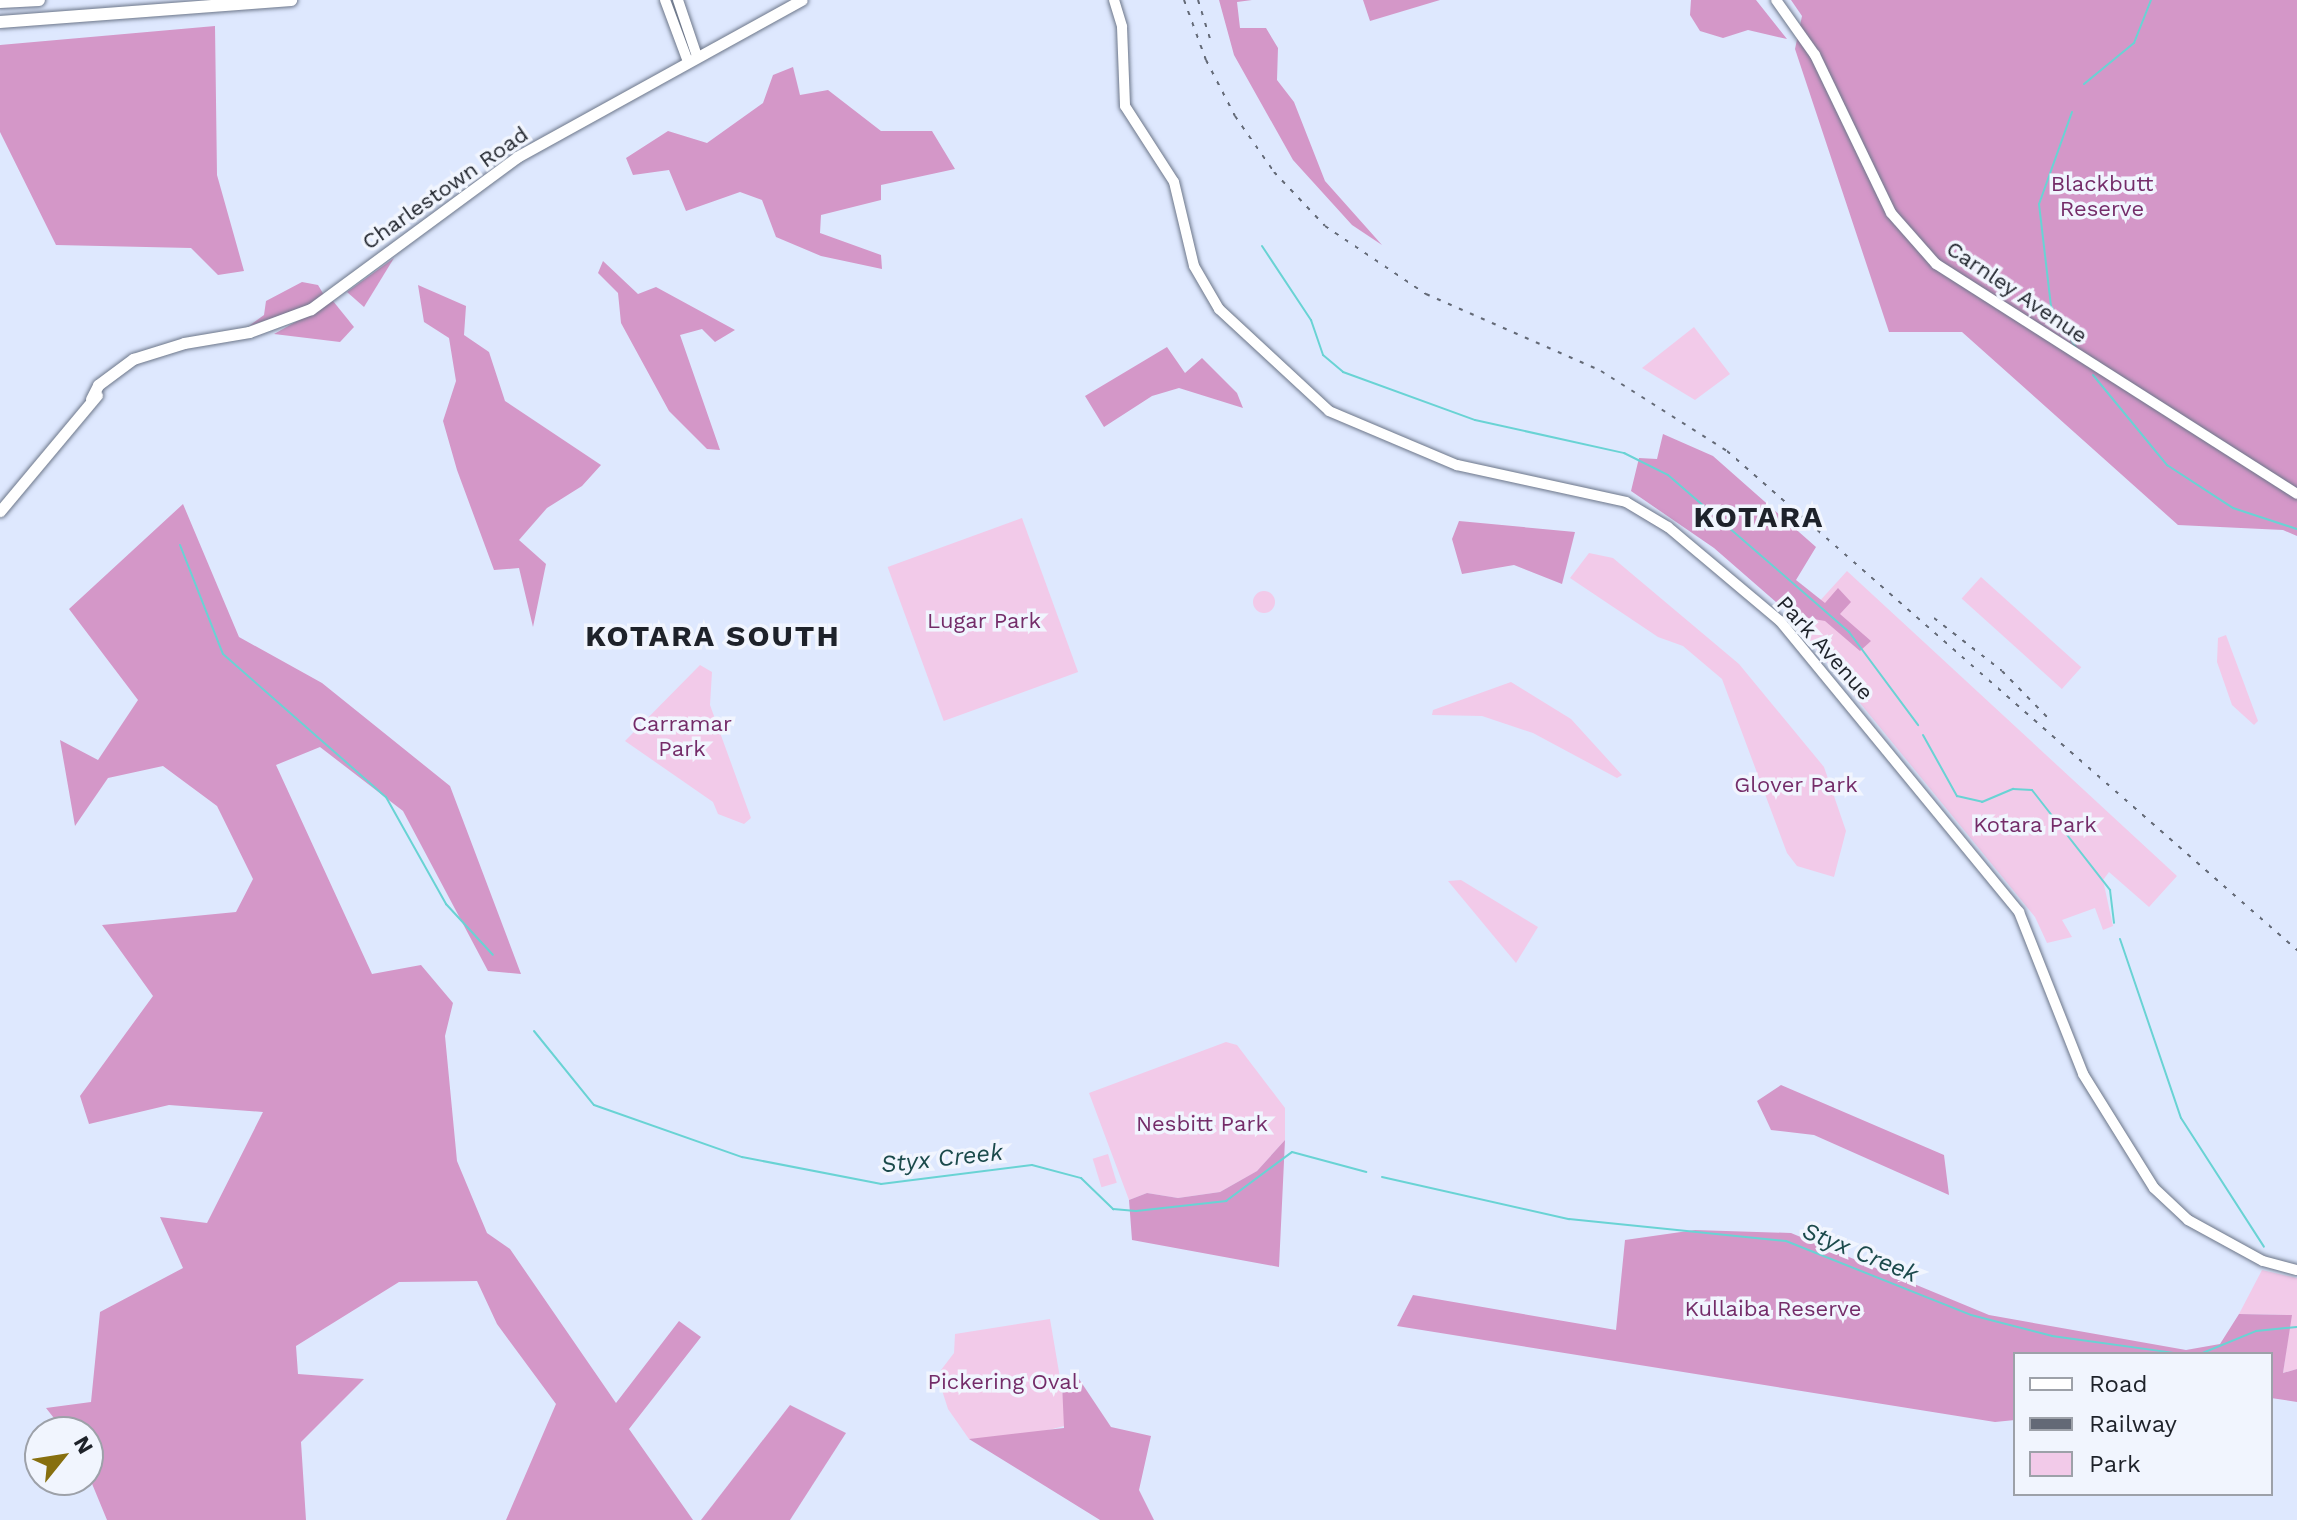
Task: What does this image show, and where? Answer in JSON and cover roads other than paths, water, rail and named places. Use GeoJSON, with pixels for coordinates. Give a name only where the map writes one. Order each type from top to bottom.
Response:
{"type":"FeatureCollection","features":[{"type":"Feature","properties":{"kind":"highway"},"geometry":{"type":"LineString","coordinates":[[0,2],[39,0]]}},
{"type":"Feature","properties":{"kind":"highway"},"geometry":{"type":"LineString","coordinates":[[0,22],[291,0]]}},
{"type":"Feature","properties":{"kind":"main road"},"geometry":{"type":"LineString","coordinates":[[665,0],[692,59]]}},
{"type":"Feature","properties":{"kind":"main road"},"geometry":{"type":"LineString","coordinates":[[678,0],[692,59]]}},
{"type":"Feature","properties":{"kind":"main road","name":"Park Avenue"},"geometry":{"type":"LineString","coordinates":[[1114,0],[1122,27],[1125,106],[1174,182],[1194,266],[1219,309],[1329,411],[1457,465],[1626,502],[1657,518],[1780,621],[2019,912],[2083,1074],[2154,1188],[2188,1220],[2252,1253],[2297,1270]]}},
{"type":"Feature","properties":{"kind":"main road","name":"Carnley Avenue"},"geometry":{"type":"LineString","coordinates":[[1776,0],[1815,55],[1891,213],[1936,264],[2297,494]]}},
{"type":"Feature","properties":{"kind":"main road","name":"Charlestown Road"},"geometry":{"type":"LineString","coordinates":[[0,511],[46,461],[114,370],[151,353],[249,332],[311,309],[510,162],[798,1]]}},
{"type":"Feature","properties":{"kind":"main road","name":"Park Avenue"},"geometry":{"type":"LineString","coordinates":[[2252,1253],[2297,1263]]}},
{"type":"Feature","properties":{"kind":"waterway"},"geometry":{"type":"LineString","coordinates":[[2084,84],[2134,43],[2151,0]]}},
{"type":"Feature","properties":{"kind":"waterway"},"geometry":{"type":"LineString","coordinates":[[2072,112],[2039,204],[2051,306],[2076,348]]}},
{"type":"Feature","properties":{"kind":"waterway"},"geometry":{"type":"LineString","coordinates":[[1262,246],[1311,320],[1323,355],[1343,372],[1475,420],[1624,453],[1668,475],[1849,632],[1918,725]]}},
{"type":"Feature","properties":{"kind":"waterway"},"geometry":{"type":"LineString","coordinates":[[2093,375],[2167,465],[2233,508],[2297,529]]}},
{"type":"Feature","properties":{"kind":"waterway"},"geometry":{"type":"LineString","coordinates":[[180,545],[223,654],[386,797],[446,904],[493,955]]}},
{"type":"Feature","properties":{"kind":"waterway"},"geometry":{"type":"LineString","coordinates":[[1923,735],[1957,796],[1982,802],[2013,789],[2032,790],[2110,890],[2114,923]]}},
{"type":"Feature","properties":{"kind":"waterway"},"geometry":{"type":"LineString","coordinates":[[2120,939],[2181,1118],[2264,1247]]}},
{"type":"Feature","properties":{"kind":"waterway","name":"Styx Creek"},"geometry":{"type":"LineString","coordinates":[[534,1031],[594,1105],[742,1157],[881,1184],[1032,1165],[1081,1178],[1113,1209],[1136,1211],[1226,1201],[1292,1152],[1366,1172]]}},
{"type":"Feature","properties":{"kind":"waterway","name":"Styx Creek"},"geometry":{"type":"LineString","coordinates":[[1382,1177],[1569,1219],[1786,1241],[1971,1315],[2052,1336],[2167,1352]]}},
{"type":"Feature","properties":{"kind":"waterway","name":"Styx Creek"},"geometry":{"type":"LineString","coordinates":[[2205,1352],[2256,1331],[2297,1327]]}},
{"type":"Feature","properties":{"kind":"railway"},"geometry":{"type":"LineString","coordinates":[[1184,0],[1206,60],[1235,116],[1274,172],[1325,226],[1426,294],[1601,371],[1727,451],[2297,950]]}},
{"type":"Feature","properties":{"kind":"railway"},"geometry":{"type":"LineString","coordinates":[[1198,0],[1211,42]]}},
{"type":"Feature","properties":{"kind":"railway"},"geometry":{"type":"LineString","coordinates":[[1934,618],[2002,671],[2051,721]]}},
{"type":"Feature","properties":{"kind":"district","name":"KOTARA"},"geometry":{"type":"Point","coordinates":[1759,517]}},
{"type":"Feature","properties":{"kind":"district","name":"KOTARA SOUTH"},"geometry":{"type":"Point","coordinates":[713,636]}},
{"type":"Feature","properties":{"kind":"park label","name":"Blackbutt Reserve"},"geometry":{"type":"Point","coordinates":[2102,196]}},
{"type":"Feature","properties":{"kind":"park label","name":"Lugar Park"},"geometry":{"type":"Point","coordinates":[984,621]}},
{"type":"Feature","properties":{"kind":"park label","name":"Carramar Park"},"geometry":{"type":"Point","coordinates":[682,736]}},
{"type":"Feature","properties":{"kind":"park label","name":"Glover Park"},"geometry":{"type":"Point","coordinates":[1796,785]}},
{"type":"Feature","properties":{"kind":"park label","name":"Kotara Park"},"geometry":{"type":"Point","coordinates":[2035,825]}},
{"type":"Feature","properties":{"kind":"park label","name":"Nesbitt Park"},"geometry":{"type":"Point","coordinates":[1202,1124]}},
{"type":"Feature","properties":{"kind":"park label","name":"Kullaiba Reserve"},"geometry":{"type":"Point","coordinates":[1773,1309]}},
{"type":"Feature","properties":{"kind":"park label","name":"Pickering Oval"},"geometry":{"type":"Point","coordinates":[1003,1382]}}]}
